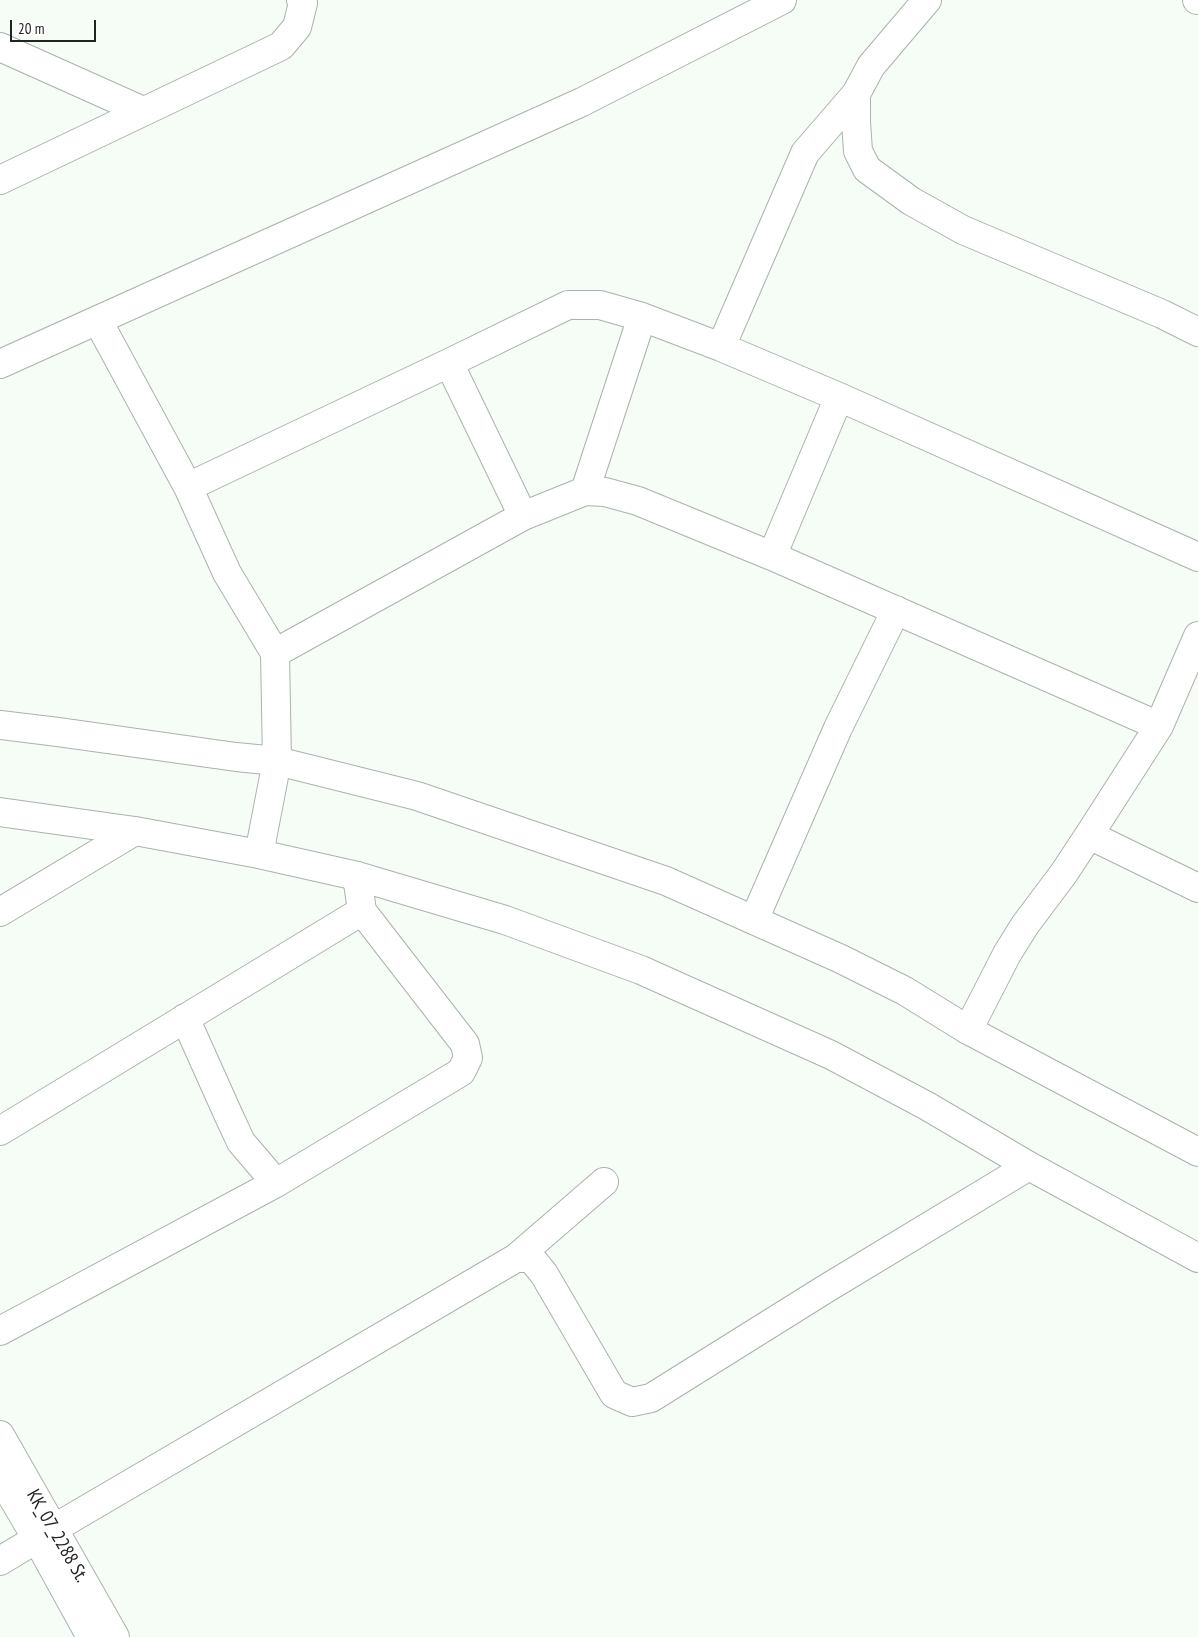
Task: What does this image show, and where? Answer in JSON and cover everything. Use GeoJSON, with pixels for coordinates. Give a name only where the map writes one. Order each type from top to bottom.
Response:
{"type":"FeatureCollection","features":[{"type":"Feature","properties":{"kind":"main road"},"geometry":{"type":"LineString","coordinates":[[0,180],[280,46],[297,27],[303,3],[301,0]]}},
{"type":"Feature","properties":{"kind":"main road"},"geometry":{"type":"LineString","coordinates":[[0,364],[582,102],[782,0]]}},
{"type":"Feature","properties":{"kind":"main road"},"geometry":{"type":"LineString","coordinates":[[721,346],[805,153],[856,94],[871,66],[927,0]]}},
{"type":"Feature","properties":{"kind":"main road"},"geometry":{"type":"LineString","coordinates":[[0,46],[143,111]]}},
{"type":"Feature","properties":{"kind":"main road"},"geometry":{"type":"LineString","coordinates":[[856,94],[858,151],[867,169],[911,200],[963,230],[1162,314],[1198,332]]}},
{"type":"Feature","properties":{"kind":"main road"},"geometry":{"type":"LineString","coordinates":[[188,487],[450,364],[568,305],[600,305],[642,317],[721,346],[1198,557]]}},
{"type":"Feature","properties":{"kind":"main road"},"geometry":{"type":"LineString","coordinates":[[585,492],[642,317]]}},
{"type":"Feature","properties":{"kind":"main road"},"geometry":{"type":"LineString","coordinates":[[98,321],[188,487],[228,572],[275,653],[277,761],[259,854]]}},
{"type":"Feature","properties":{"kind":"main road"},"geometry":{"type":"LineString","coordinates":[[450,364],[523,516]]}},
{"type":"Feature","properties":{"kind":"main road"},"geometry":{"type":"LineString","coordinates":[[772,556],[839,397]]}},
{"type":"Feature","properties":{"kind":"main road"},"geometry":{"type":"LineString","coordinates":[[275,653],[523,516],[585,492],[605,492],[638,501],[772,556],[1159,726]]}},
{"type":"Feature","properties":{"kind":"main road"},"geometry":{"type":"LineString","coordinates":[[754,920],[838,728],[896,610]]}},
{"type":"Feature","properties":{"kind":"main road"},"geometry":{"type":"LineString","coordinates":[[968,1030],[1007,954],[1025,924],[1064,873],[1159,726],[1198,636]]}},
{"type":"Feature","properties":{"kind":"main road"},"geometry":{"type":"LineString","coordinates":[[0,725],[277,761],[417,796],[666,881],[841,959],[905,991],[968,1030],[1198,1152]]}},
{"type":"Feature","properties":{"kind":"main road"},"geometry":{"type":"LineString","coordinates":[[0,812],[135,831],[259,854],[357,876],[505,920],[641,970],[831,1055],[927,1106],[1029,1166],[1198,1258]]}},
{"type":"Feature","properties":{"kind":"main road"},"geometry":{"type":"LineString","coordinates":[[0,912],[135,831]]}},
{"type":"Feature","properties":{"kind":"main road"},"geometry":{"type":"LineString","coordinates":[[1088,835],[1198,888]]}},
{"type":"Feature","properties":{"kind":"main road"},"geometry":{"type":"LineString","coordinates":[[0,1331],[276,1182],[461,1072],[468,1058],[465,1044],[362,911],[357,876]]}},
{"type":"Feature","properties":{"kind":"main road"},"geometry":{"type":"LineString","coordinates":[[0,1131],[362,911]]}},
{"type":"Feature","properties":{"kind":"main road"},"geometry":{"type":"LineString","coordinates":[[185,1018],[241,1142],[276,1182]]}},
{"type":"Feature","properties":{"kind":"main road"},"geometry":{"type":"LineString","coordinates":[[516,1258],[531,1258],[544,1274],[614,1394],[632,1402],[651,1398],[827,1288],[1029,1166]]}},
{"type":"Feature","properties":{"kind":"main road"},"geometry":{"type":"LineString","coordinates":[[0,1561],[516,1258],[604,1182]]}},
{"type":"Feature","properties":{"kind":"main road","name":"KK_07_2288 St."},"geometry":{"type":"LineString","coordinates":[[0,1435],[91,1637]]}},
{"type":"Feature","properties":{"kind":"main road","name":"KK_07_2288 St."},"geometry":{"type":"LineString","coordinates":[[0,1476],[45,1534],[115,1637]]}}]}
